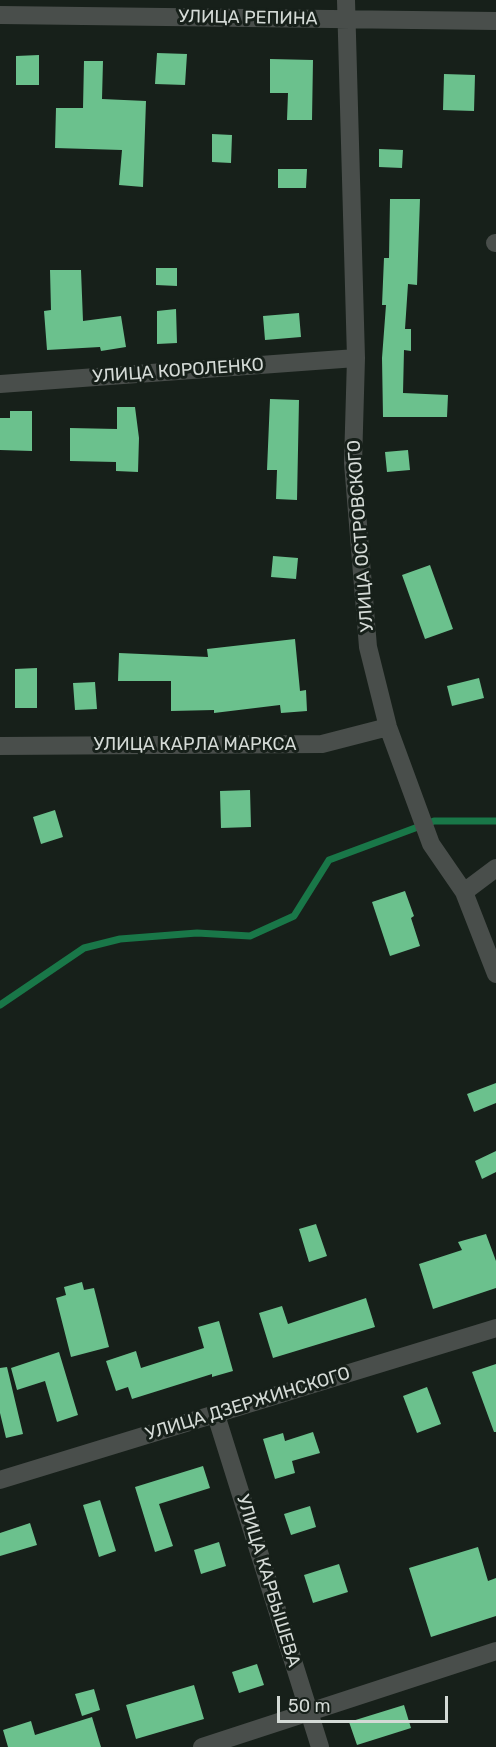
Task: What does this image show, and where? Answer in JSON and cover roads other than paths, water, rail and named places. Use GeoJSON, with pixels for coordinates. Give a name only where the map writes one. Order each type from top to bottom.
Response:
{"type":"FeatureCollection","features":[{"type":"Feature","properties":{"kind":"street","name":"УЛИЦА ОСТРОВСКОГО"},"geometry":{"type":"LineString","coordinates":[[346,0],[356,358],[353,464],[368,647],[388,727],[431,844],[464,892],[496,974]]}},
{"type":"Feature","properties":{"kind":"street","name":"УЛИЦА РЕПИНА"},"geometry":{"type":"LineString","coordinates":[[0,15],[496,21]]}},
{"type":"Feature","properties":{"kind":"street","name":"УЛИЦА КОРОЛЕНКО"},"geometry":{"type":"LineString","coordinates":[[0,384],[356,358]]}},
{"type":"Feature","properties":{"kind":"street","name":"УЛИЦА КАРЛА МАРКСА"},"geometry":{"type":"LineString","coordinates":[[0,746],[322,744],[388,727]]}},
{"type":"Feature","properties":{"kind":"street"},"geometry":{"type":"LineString","coordinates":[[464,892],[496,868]]}},
{"type":"Feature","properties":{"kind":"street","name":"УЛИЦА ДЗЕРЖИНСКОГО"},"geometry":{"type":"LineString","coordinates":[[0,1480],[496,1328]]}},
{"type":"Feature","properties":{"kind":"street","name":"УЛИЦА КАРБЫШЕВА"},"geometry":{"type":"LineString","coordinates":[[216,1415],[320,1747]]}},
{"type":"Feature","properties":{"kind":"street"},"geometry":{"type":"LineString","coordinates":[[202,1747],[309,1714],[496,1651]]}},
{"type":"Feature","properties":{"kind":"waterway"},"geometry":{"type":"LineString","coordinates":[[0,1005],[84,948],[120,939],[197,933],[250,936],[294,916],[329,860],[434,821],[496,821]]}}]}
